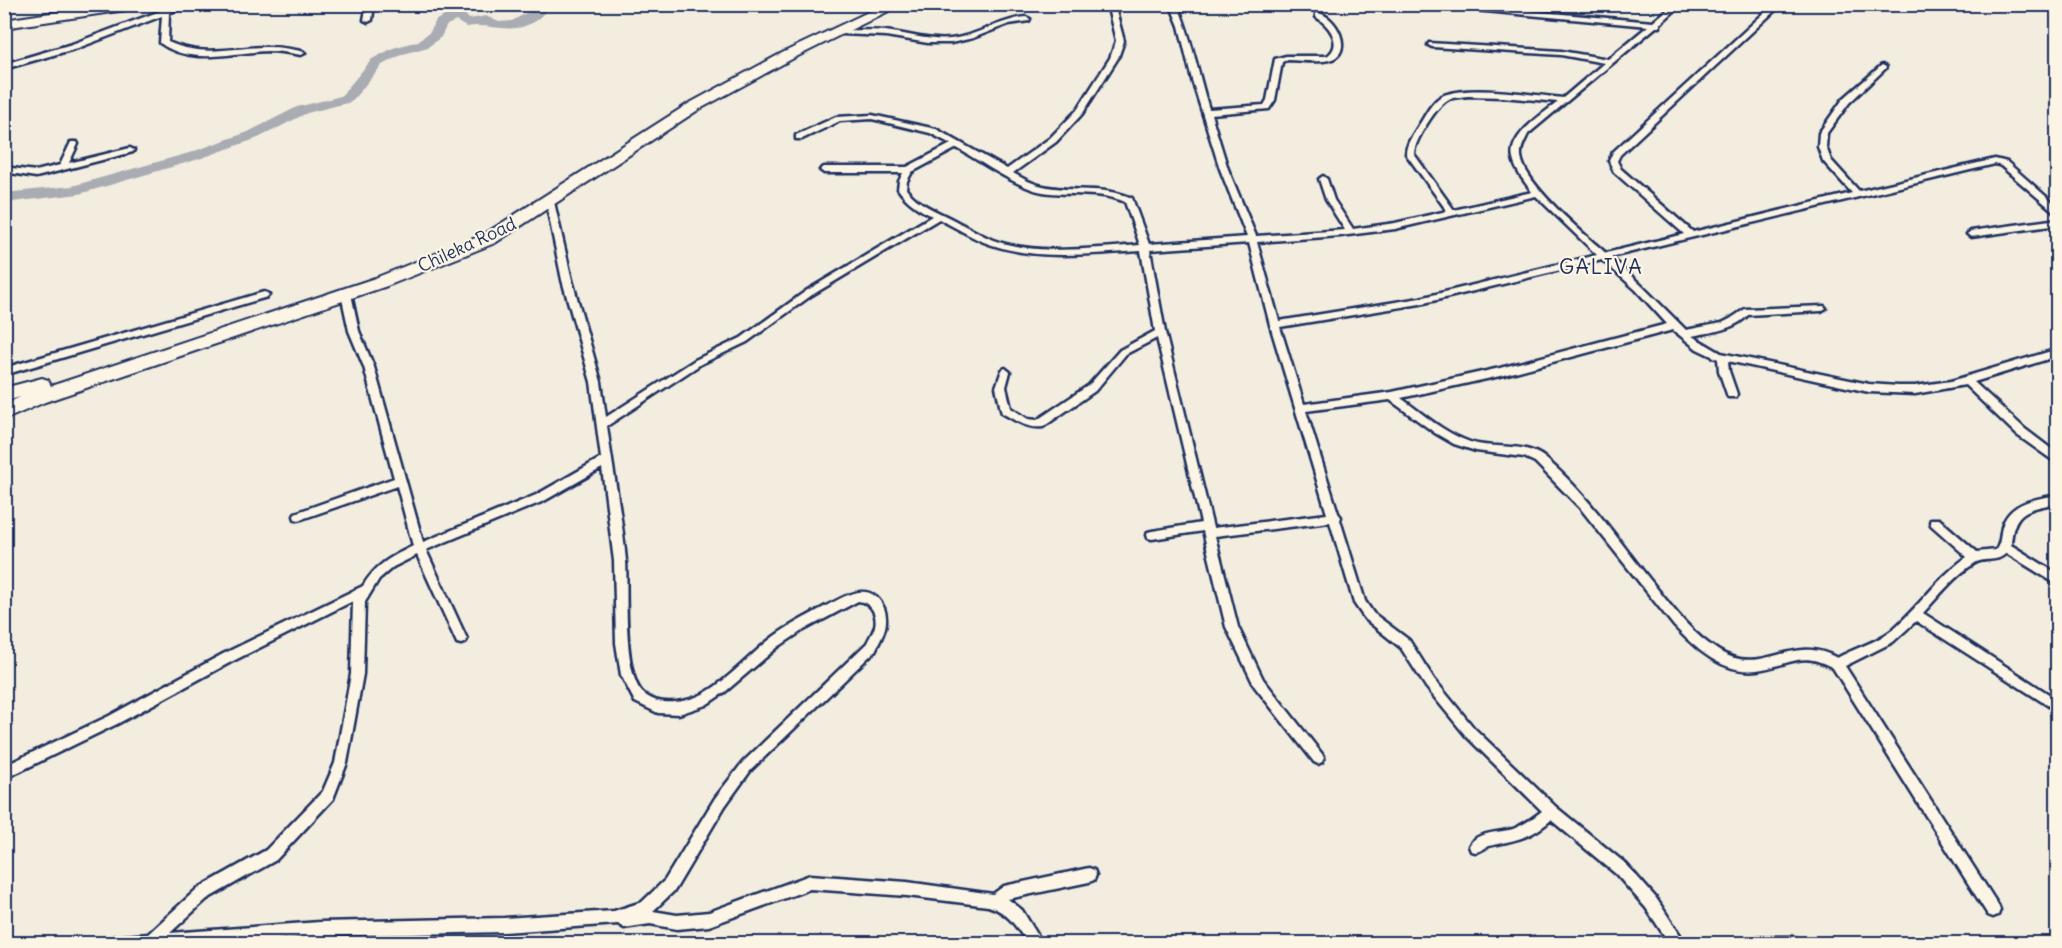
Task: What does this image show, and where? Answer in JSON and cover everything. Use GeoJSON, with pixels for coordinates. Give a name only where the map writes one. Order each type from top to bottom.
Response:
{"type":"FeatureCollection","features":[{"type":"Feature","properties":{"kind":"highway"},"geometry":{"type":"LineString","coordinates":[[4,24],[139,4]]}},
{"type":"Feature","properties":{"kind":"highway"},"geometry":{"type":"LineString","coordinates":[[345,290],[485,234],[695,101],[783,53],[887,4]]}},
{"type":"Feature","properties":{"kind":"highway","name":"Chileka Road"},"geometry":{"type":"LineString","coordinates":[[4,414],[49,393],[489,239],[550,202],[693,107],[787,56],[897,4]]}},
{"type":"Feature","properties":{"kind":"highway","name":"Chileka Road"},"geometry":{"type":"LineString","coordinates":[[4,395],[69,377],[345,290]]}},
{"type":"Feature","properties":{"kind":"street"},"geometry":{"type":"LineString","coordinates":[[87,13],[102,4]]}},
{"type":"Feature","properties":{"kind":"street"},"geometry":{"type":"LineString","coordinates":[[4,67],[75,46],[166,14],[187,4]]}},
{"type":"Feature","properties":{"kind":"street"},"geometry":{"type":"LineString","coordinates":[[368,20],[371,4]]}},
{"type":"Feature","properties":{"kind":"street"},"geometry":{"type":"LineString","coordinates":[[1008,172],[1053,140],[1080,111],[1114,58],[1120,41],[1110,4]]}},
{"type":"Feature","properties":{"kind":"street"},"geometry":{"type":"LineString","coordinates":[[1173,4],[1184,26],[1206,112],[1224,169],[1252,238],[1275,325],[1336,518],[1357,593],[1370,616],[1405,644],[1430,683],[1470,732],[1551,811],[1621,868],[1651,903],[1679,944]]}},
{"type":"Feature","properties":{"kind":"street"},"geometry":{"type":"LineString","coordinates":[[1680,4],[1525,133],[1518,144],[1516,158],[1524,174],[1539,193],[1606,256],[1674,326],[1706,350],[1723,357],[1869,388],[1915,390],[1966,380],[2058,352]]}},
{"type":"Feature","properties":{"kind":"street"},"geometry":{"type":"LineString","coordinates":[[1690,234],[1617,170],[1613,161],[1616,153],[1779,4]]}},
{"type":"Feature","properties":{"kind":"street"},"geometry":{"type":"LineString","coordinates":[[1453,6],[1657,25]]}},
{"type":"Feature","properties":{"kind":"street"},"geometry":{"type":"LineString","coordinates":[[166,14],[164,43],[178,51],[200,56],[267,49],[301,53]]}},
{"type":"Feature","properties":{"kind":"street"},"geometry":{"type":"LineString","coordinates":[[1206,112],[1266,107],[1271,100],[1278,61],[1286,58],[1332,57],[1339,46],[1337,33],[1329,21],[1319,15]]}},
{"type":"Feature","properties":{"kind":"street"},"geometry":{"type":"LineString","coordinates":[[841,32],[879,33],[930,41],[951,41],[968,38],[1006,21],[1026,19]]}},
{"type":"Feature","properties":{"kind":"street"},"geometry":{"type":"LineString","coordinates":[[1432,45],[1561,53],[1610,62]]}},
{"type":"Feature","properties":{"kind":"street"},"geometry":{"type":"LineString","coordinates":[[1857,194],[1827,161],[1822,147],[1822,133],[1846,101],[1882,67]]}},
{"type":"Feature","properties":{"kind":"street"},"geometry":{"type":"LineString","coordinates":[[1452,213],[1410,154],[1410,147],[1439,102],[1456,95],[1564,100]]}},
{"type":"Feature","properties":{"kind":"street"},"geometry":{"type":"LineString","coordinates":[[799,137],[839,119],[861,116],[922,128],[942,135],[1025,183],[1042,189],[1125,196],[1129,200],[1145,246],[1160,332],[1232,627],[1259,683],[1318,758]]}},
{"type":"Feature","properties":{"kind":"street"},"geometry":{"type":"LineString","coordinates":[[63,168],[74,144]]}},
{"type":"Feature","properties":{"kind":"street"},"geometry":{"type":"LineString","coordinates":[[824,170],[909,170],[956,145]]}},
{"type":"Feature","properties":{"kind":"street"},"geometry":{"type":"LineString","coordinates":[[4,169],[36,174],[130,150]]}},
{"type":"Feature","properties":{"kind":"street"},"geometry":{"type":"LineString","coordinates":[[1275,325],[1420,301],[1995,161],[2004,164],[2058,212]]}},
{"type":"Feature","properties":{"kind":"street"},"geometry":{"type":"LineString","coordinates":[[909,170],[903,181],[902,189],[920,206],[991,242],[1029,251],[1076,252],[1395,226],[1539,193]]}},
{"type":"Feature","properties":{"kind":"street"},"geometry":{"type":"LineString","coordinates":[[1323,179],[1327,194],[1350,231]]}},
{"type":"Feature","properties":{"kind":"street"},"geometry":{"type":"LineString","coordinates":[[113,944],[153,939],[320,929],[504,926],[614,918],[634,914],[658,899],[670,885],[733,783],[767,746],[861,658],[878,636],[882,625],[876,604],[867,597],[857,596],[798,627],[756,658],[722,688],[702,701],[679,708],[658,707],[639,698],[627,675],[622,643],[620,561],[605,461],[602,424],[589,351],[567,280],[550,202]]}},
{"type":"Feature","properties":{"kind":"street"},"geometry":{"type":"LineString","coordinates":[[602,424],[698,362],[744,340],[810,292],[938,216]]}},
{"type":"Feature","properties":{"kind":"street"},"geometry":{"type":"LineString","coordinates":[[1971,234],[2058,222]]}},
{"type":"Feature","properties":{"kind":"street"},"geometry":{"type":"LineString","coordinates":[[345,290],[354,331],[369,367],[398,481],[419,548],[461,639]]}},
{"type":"Feature","properties":{"kind":"street"},"geometry":{"type":"LineString","coordinates":[[4,372],[264,295]]}},
{"type":"Feature","properties":{"kind":"street"},"geometry":{"type":"LineString","coordinates":[[1683,334],[1741,318],[1745,312],[1821,308]]}},
{"type":"Feature","properties":{"kind":"street"},"geometry":{"type":"LineString","coordinates":[[1302,408],[1392,396],[1511,370],[1674,326]]}},
{"type":"Feature","properties":{"kind":"street"},"geometry":{"type":"LineString","coordinates":[[1005,372],[1001,387],[1006,410],[1026,422],[1039,424],[1092,388],[1124,352],[1160,332]]}},
{"type":"Feature","properties":{"kind":"street"},"geometry":{"type":"LineString","coordinates":[[1723,357],[1724,371],[1732,394]]}},
{"type":"Feature","properties":{"kind":"street"},"geometry":{"type":"LineString","coordinates":[[1966,380],[2021,432],[2058,460]]}},
{"type":"Feature","properties":{"kind":"street"},"geometry":{"type":"LineString","coordinates":[[1392,396],[1457,441],[1470,446],[1529,454],[1540,460],[1574,495],[1678,621],[1707,649],[1726,660],[1757,665],[1809,651],[1828,656],[1837,663],[1993,910]]}},
{"type":"Feature","properties":{"kind":"street"},"geometry":{"type":"LineString","coordinates":[[4,773],[113,720],[227,658],[364,590],[389,564],[419,548],[540,498],[605,461]]}},
{"type":"Feature","properties":{"kind":"street"},"geometry":{"type":"LineString","coordinates":[[299,516],[398,481]]}},
{"type":"Feature","properties":{"kind":"street"},"geometry":{"type":"LineString","coordinates":[[1837,663],[1854,653],[1876,646],[1917,615],[1952,573],[1975,557],[1999,555],[2005,547],[2005,527],[2014,513],[2036,503],[2058,499]]}},
{"type":"Feature","properties":{"kind":"street"},"geometry":{"type":"LineString","coordinates":[[1152,535],[1336,518]]}},
{"type":"Feature","properties":{"kind":"street"},"geometry":{"type":"LineString","coordinates":[[1935,522],[1975,557]]}},
{"type":"Feature","properties":{"kind":"street"},"geometry":{"type":"LineString","coordinates":[[2005,547],[2058,580]]}},
{"type":"Feature","properties":{"kind":"street"},"geometry":{"type":"LineString","coordinates":[[153,939],[202,894],[271,855],[328,795],[340,763],[354,696],[358,655],[357,612],[364,590]]}},
{"type":"Feature","properties":{"kind":"street"},"geometry":{"type":"LineString","coordinates":[[1917,615],[2058,707]]}},
{"type":"Feature","properties":{"kind":"street"},"geometry":{"type":"LineString","coordinates":[[1476,846],[1484,840],[1508,837],[1540,823],[1551,811]]}},
{"type":"Feature","properties":{"kind":"street"},"geometry":{"type":"LineString","coordinates":[[995,901],[1004,893],[1089,875]]}},
{"type":"Feature","properties":{"kind":"street"},"geometry":{"type":"LineString","coordinates":[[614,918],[627,922],[650,917],[677,922],[709,919],[810,882],[907,889],[995,901],[1004,904],[1017,915],[1036,944]]}},
{"type":"Feature","properties":{"kind":"street"},"geometry":{"type":"LineString","coordinates":[[1756,944],[1794,944]]}},
{"type":"Feature","properties":{"kind":"waterway"},"geometry":{"type":"LineString","coordinates":[[4,198],[73,191],[194,156],[253,135],[302,110],[346,99],[377,62],[398,51],[423,44],[436,34],[441,23],[458,15],[466,23],[486,20],[496,26],[515,25],[539,11],[540,4]]}},
{"type":"Feature","properties":{"kind":"district","name":"GALIVA"},"geometry":{"type":"Point","coordinates":[1601,267]}}]}
